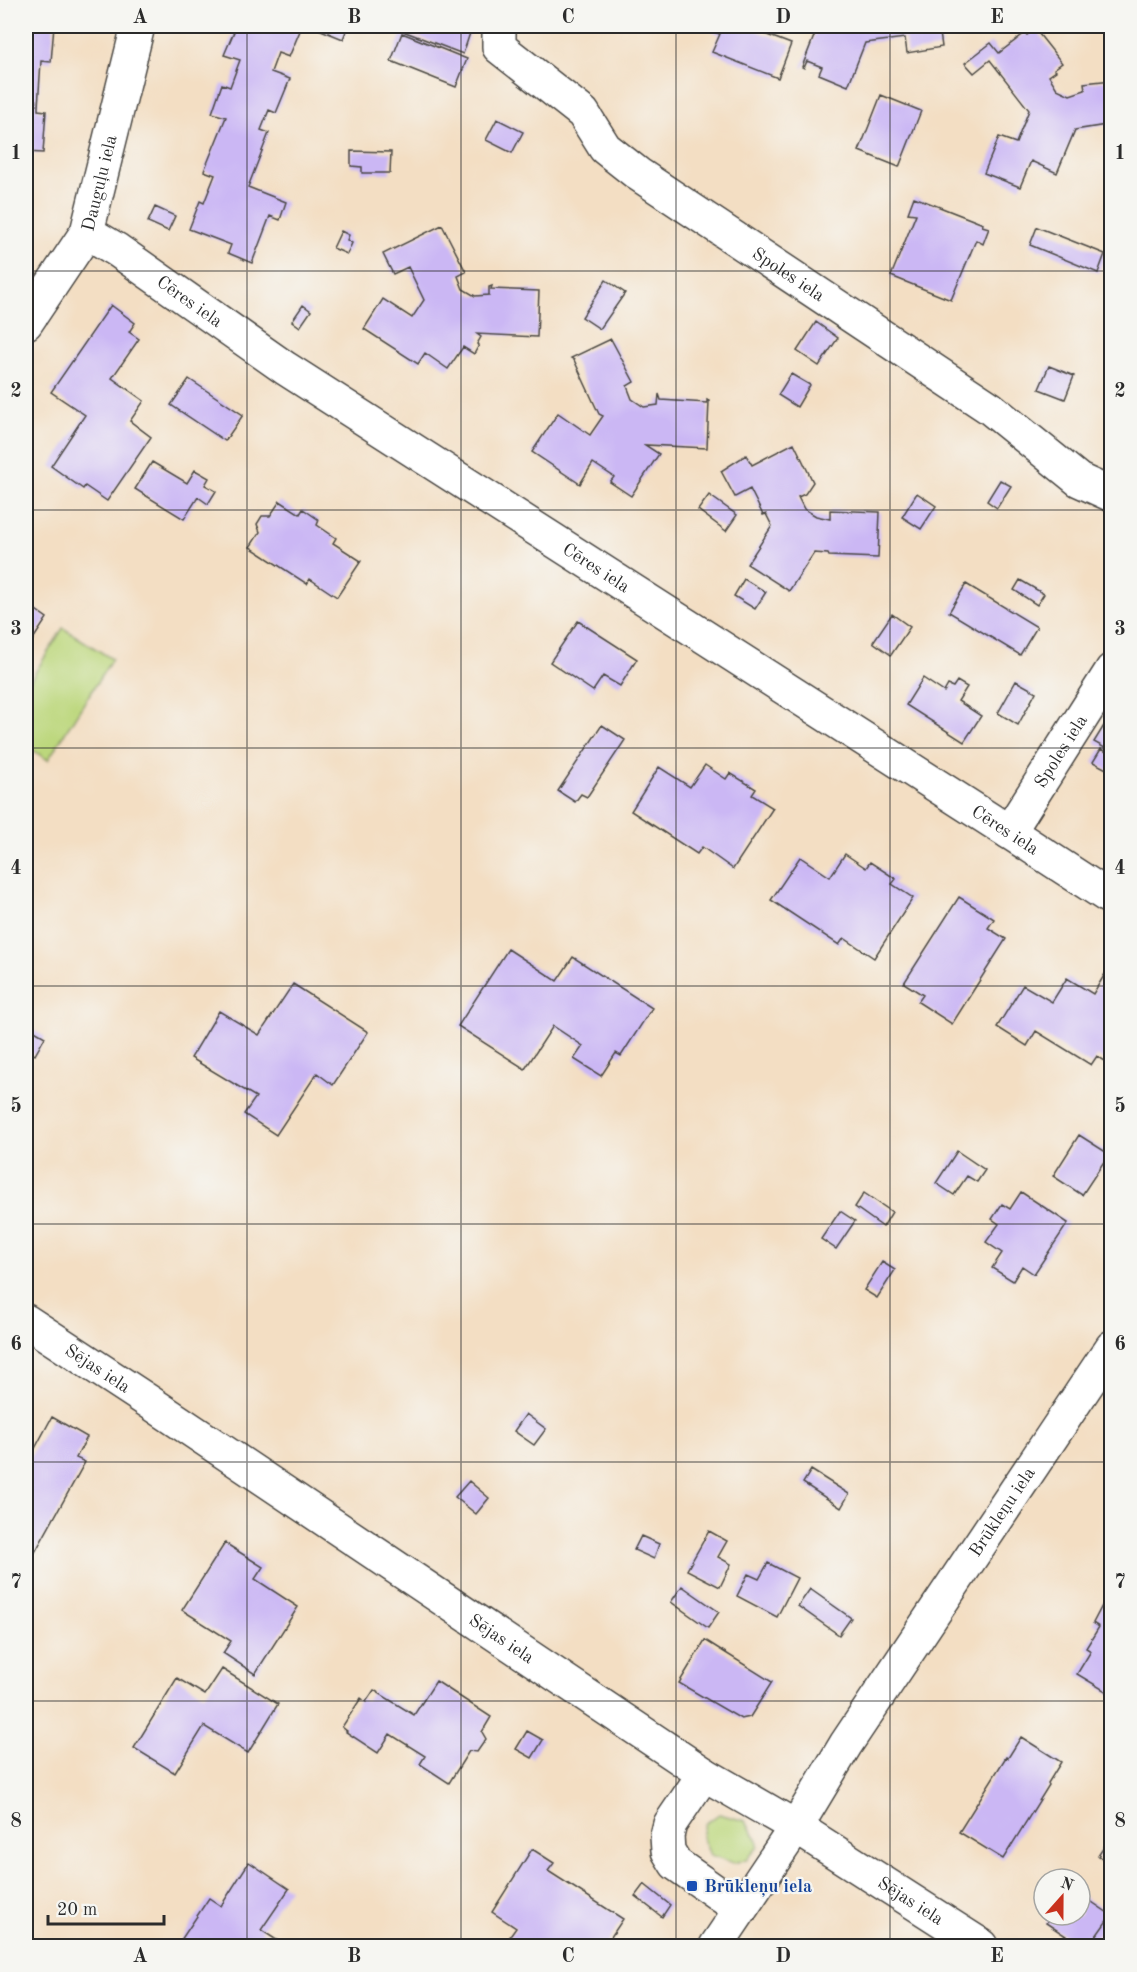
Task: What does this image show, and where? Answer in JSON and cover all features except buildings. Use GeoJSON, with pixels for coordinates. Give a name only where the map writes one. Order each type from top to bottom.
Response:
{"type":"FeatureCollection","features":[{"type":"Feature","properties":{"kind":"street","name":"Dauguļu iela"},"geometry":{"type":"LineString","coordinates":[[26,323],[87,232],[138,26]]}},
{"type":"Feature","properties":{"kind":"street","name":"Spoles iela"},"geometry":{"type":"LineString","coordinates":[[499,26],[499,47],[583,113],[605,148],[638,174],[990,408],[1079,480],[1112,495]]}},
{"type":"Feature","properties":{"kind":"street","name":"Cēres iela"},"geometry":{"type":"LineString","coordinates":[[87,232],[117,250],[285,368],[1112,899]]}},
{"type":"Feature","properties":{"kind":"street","name":"Spoles iela"},"geometry":{"type":"LineString","coordinates":[[1009,832],[1112,670]]}},
{"type":"Feature","properties":{"kind":"street","name":"Sējas iela"},"geometry":{"type":"LineString","coordinates":[[26,1321],[704,1774],[796,1827],[982,1947]]}},
{"type":"Feature","properties":{"kind":"street","name":"Brūkleņu iela"},"geometry":{"type":"LineString","coordinates":[[716,1947],[796,1827],[846,1744],[1112,1347]]}},
{"type":"Feature","properties":{"kind":"street"},"geometry":{"type":"LineString","coordinates":[[704,1774],[670,1824],[667,1836],[668,1851],[681,1869],[740,1909]]}},
{"type":"Feature","properties":{"kind":"green space"},"geometry":{"type":"Polygon","coordinates":[[[63,628],[112,659],[48,760],[26,746],[26,687],[63,628]]]}},
{"type":"Feature","properties":{"kind":"green space"},"geometry":{"type":"Polygon","coordinates":[[[719,1814],[745,1821],[758,1840],[758,1847],[747,1859],[734,1863],[710,1855],[702,1837],[705,1824],[719,1814]]]}},
{"type":"Feature","properties":{"kind":"place","name":"Brūkleņu iela"},"geometry":{"type":"Point","coordinates":[692,1886]}}]}
